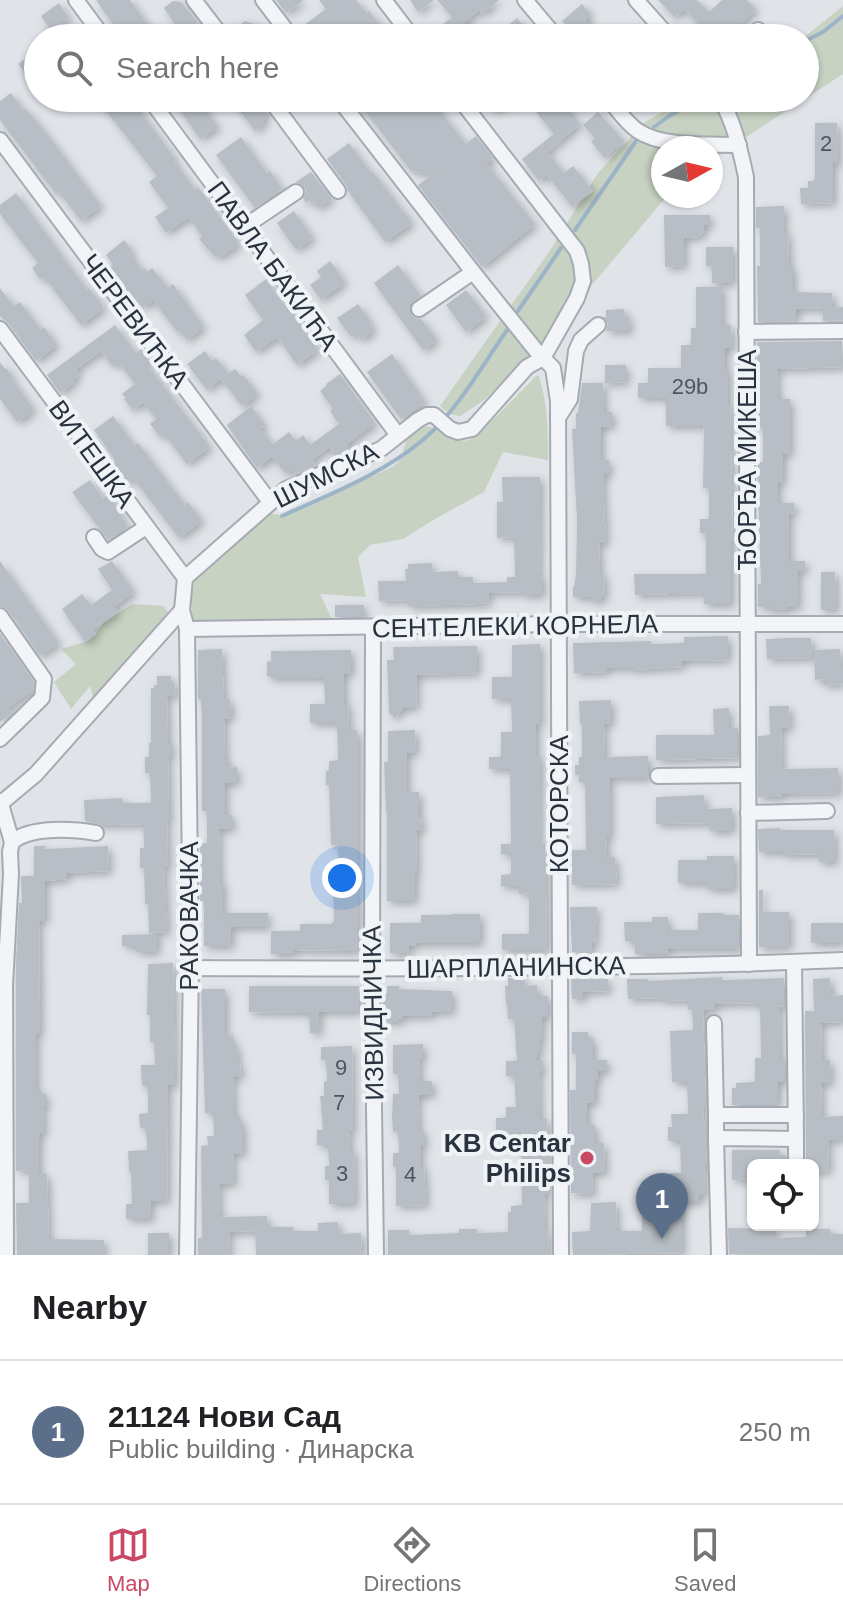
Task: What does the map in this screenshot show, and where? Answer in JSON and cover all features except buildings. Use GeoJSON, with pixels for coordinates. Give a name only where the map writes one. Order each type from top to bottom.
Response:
{"type":"FeatureCollection","features":[{"type":"Feature","properties":{"kind":"street"},"geometry":{"type":"LineString","coordinates":[[76,0],[94,24]]}},
{"type":"Feature","properties":{"kind":"street"},"geometry":{"type":"LineString","coordinates":[[194,0],[212,24]]}},
{"type":"Feature","properties":{"kind":"street"},"geometry":{"type":"LineString","coordinates":[[263,0],[281,24]]}},
{"type":"Feature","properties":{"kind":"street"},"geometry":{"type":"LineString","coordinates":[[384,0],[402,24]]}},
{"type":"Feature","properties":{"kind":"street"},"geometry":{"type":"LineString","coordinates":[[525,0],[545,24]]}},
{"type":"Feature","properties":{"kind":"street"},"geometry":{"type":"LineString","coordinates":[[636,0],[657,24]]}},
{"type":"Feature","properties":{"kind":"street","name":"ПАВЛА БАКИЋА"},"geometry":{"type":"LineString","coordinates":[[159,112],[397,434]]}},
{"type":"Feature","properties":{"kind":"street"},"geometry":{"type":"LineString","coordinates":[[279,112],[338,191]]}},
{"type":"Feature","properties":{"kind":"street","name":"КОТОРСКА"},"geometry":{"type":"LineString","coordinates":[[349,112],[473,272],[553,368],[558,401],[561,1255]]}},
{"type":"Feature","properties":{"kind":"street"},"geometry":{"type":"LineString","coordinates":[[470,112],[577,251],[588,280],[543,358]]}},
{"type":"Feature","properties":{"kind":"street"},"geometry":{"type":"LineString","coordinates":[[621,112],[638,131],[655,138],[691,144],[739,145]]}},
{"type":"Feature","properties":{"kind":"street","name":"ЂОРЂА МИКЕША"},"geometry":{"type":"LineString","coordinates":[[727,112],[746,177],[749,964]]}},
{"type":"Feature","properties":{"kind":"street","name":"ЧЕРЕВИЋКА"},"geometry":{"type":"LineString","coordinates":[[0,140],[270,502]]}},
{"type":"Feature","properties":{"kind":"street"},"geometry":{"type":"LineString","coordinates":[[244,227],[296,192]]}},
{"type":"Feature","properties":{"kind":"street"},"geometry":{"type":"LineString","coordinates":[[419,309],[473,272]]}},
{"type":"Feature","properties":{"kind":"street"},"geometry":{"type":"LineString","coordinates":[[558,418],[570,399],[576,351],[581,340],[598,325]]}},
{"type":"Feature","properties":{"kind":"street","name":"ВИТЕШКА"},"geometry":{"type":"LineString","coordinates":[[0,329],[185,578]]}},
{"type":"Feature","properties":{"kind":"street"},"geometry":{"type":"LineString","coordinates":[[746,332],[843,331]]}},
{"type":"Feature","properties":{"kind":"street","name":"ШУМСКА"},"geometry":{"type":"LineString","coordinates":[[185,578],[286,489],[381,449],[397,434],[427,415],[434,415],[458,432],[472,429],[527,367],[543,358]]}},
{"type":"Feature","properties":{"kind":"street"},"geometry":{"type":"LineString","coordinates":[[94,537],[108,552],[146,527]]}},
{"type":"Feature","properties":{"kind":"street","name":"РАКОВАЧКА"},"geometry":{"type":"LineString","coordinates":[[185,578],[182,610],[187,629],[187,1255]]}},
{"type":"Feature","properties":{"kind":"street"},"geometry":{"type":"LineString","coordinates":[[6,1255],[2,1079],[12,842],[0,803],[36,774],[182,610]]}},
{"type":"Feature","properties":{"kind":"street"},"geometry":{"type":"LineString","coordinates":[[0,616],[44,679],[42,698],[0,739]]}},
{"type":"Feature","properties":{"kind":"street","name":"СЕНТЕЛЕКИ КОРНЕЛА"},"geometry":{"type":"LineString","coordinates":[[187,629],[843,624]]}},
{"type":"Feature","properties":{"kind":"street","name":"ИЗВИДНИЧКА"},"geometry":{"type":"LineString","coordinates":[[373,628],[372,969],[376,1255]]}},
{"type":"Feature","properties":{"kind":"street"},"geometry":{"type":"LineString","coordinates":[[658,776],[748,775]]}},
{"type":"Feature","properties":{"kind":"street"},"geometry":{"type":"LineString","coordinates":[[748,813],[827,811]]}},
{"type":"Feature","properties":{"kind":"street"},"geometry":{"type":"LineString","coordinates":[[12,842],[19,836],[47,831],[75,829],[96,833]]}},
{"type":"Feature","properties":{"kind":"street","name":"ШАРПЛАНИНСКА"},"geometry":{"type":"LineString","coordinates":[[189,968],[372,969],[843,960]]}},
{"type":"Feature","properties":{"kind":"street"},"geometry":{"type":"LineString","coordinates":[[794,963],[796,1159]]}},
{"type":"Feature","properties":{"kind":"street"},"geometry":{"type":"LineString","coordinates":[[714,1023],[719,1255]]}},
{"type":"Feature","properties":{"kind":"street"},"geometry":{"type":"LineString","coordinates":[[716,1115],[796,1115]]}},
{"type":"Feature","properties":{"kind":"street"},"geometry":{"type":"LineString","coordinates":[[716,1138],[796,1139]]}},
{"type":"Feature","properties":{"kind":"green space"},"geometry":{"type":"Polygon","coordinates":[[[843,6],[843,74],[819,90],[819,25],[843,6]]]}},
{"type":"Feature","properties":{"kind":"green space"},"geometry":{"type":"Polygon","coordinates":[[[662,112],[785,112],[723,152],[723,136],[651,136],[651,208],[657,208],[591,286],[554,353],[523,362],[483,401],[460,416],[449,414],[440,406],[551,249],[598,173],[645,122],[662,112]]]}},
{"type":"Feature","properties":{"kind":"green space"},"geometry":{"type":"Polygon","coordinates":[[[537,375],[546,407],[548,460],[503,452],[484,492],[403,539],[370,545],[358,557],[366,597],[320,594],[332,619],[193,620],[191,601],[194,582],[271,513],[290,514],[394,466],[402,458],[406,439],[425,426],[455,440],[477,436],[537,375]]]}},
{"type":"Feature","properties":{"kind":"green space"},"geometry":{"type":"Polygon","coordinates":[[[132,604],[163,606],[174,619],[96,708],[90,686],[71,709],[54,682],[76,664],[61,649],[85,642],[96,634],[103,623],[132,604]]]}},
{"type":"Feature","properties":{"kind":"waterway"},"geometry":{"type":"LineString","coordinates":[[819,34],[843,16]]}},
{"type":"Feature","properties":{"kind":"waterway"},"geometry":{"type":"LineString","coordinates":[[654,127],[676,112]]}},
{"type":"Feature","properties":{"kind":"waterway"},"geometry":{"type":"LineString","coordinates":[[575,230],[636,141]]}},
{"type":"Feature","properties":{"kind":"waterway"},"geometry":{"type":"LineString","coordinates":[[518,311],[561,248]]}},
{"type":"Feature","properties":{"kind":"waterway"},"geometry":{"type":"LineString","coordinates":[[282,516],[374,473],[424,439],[458,402],[507,330]]}},
{"type":"Feature","properties":{"kind":"place","name":"KB Centar Philips"},"geometry":{"type":"Point","coordinates":[587,1158]}},
{"type":"Feature","properties":{"kind":"place","name":"21124 Нови Сад"},"geometry":{"type":"Point","coordinates":[662,1239]}}]}
